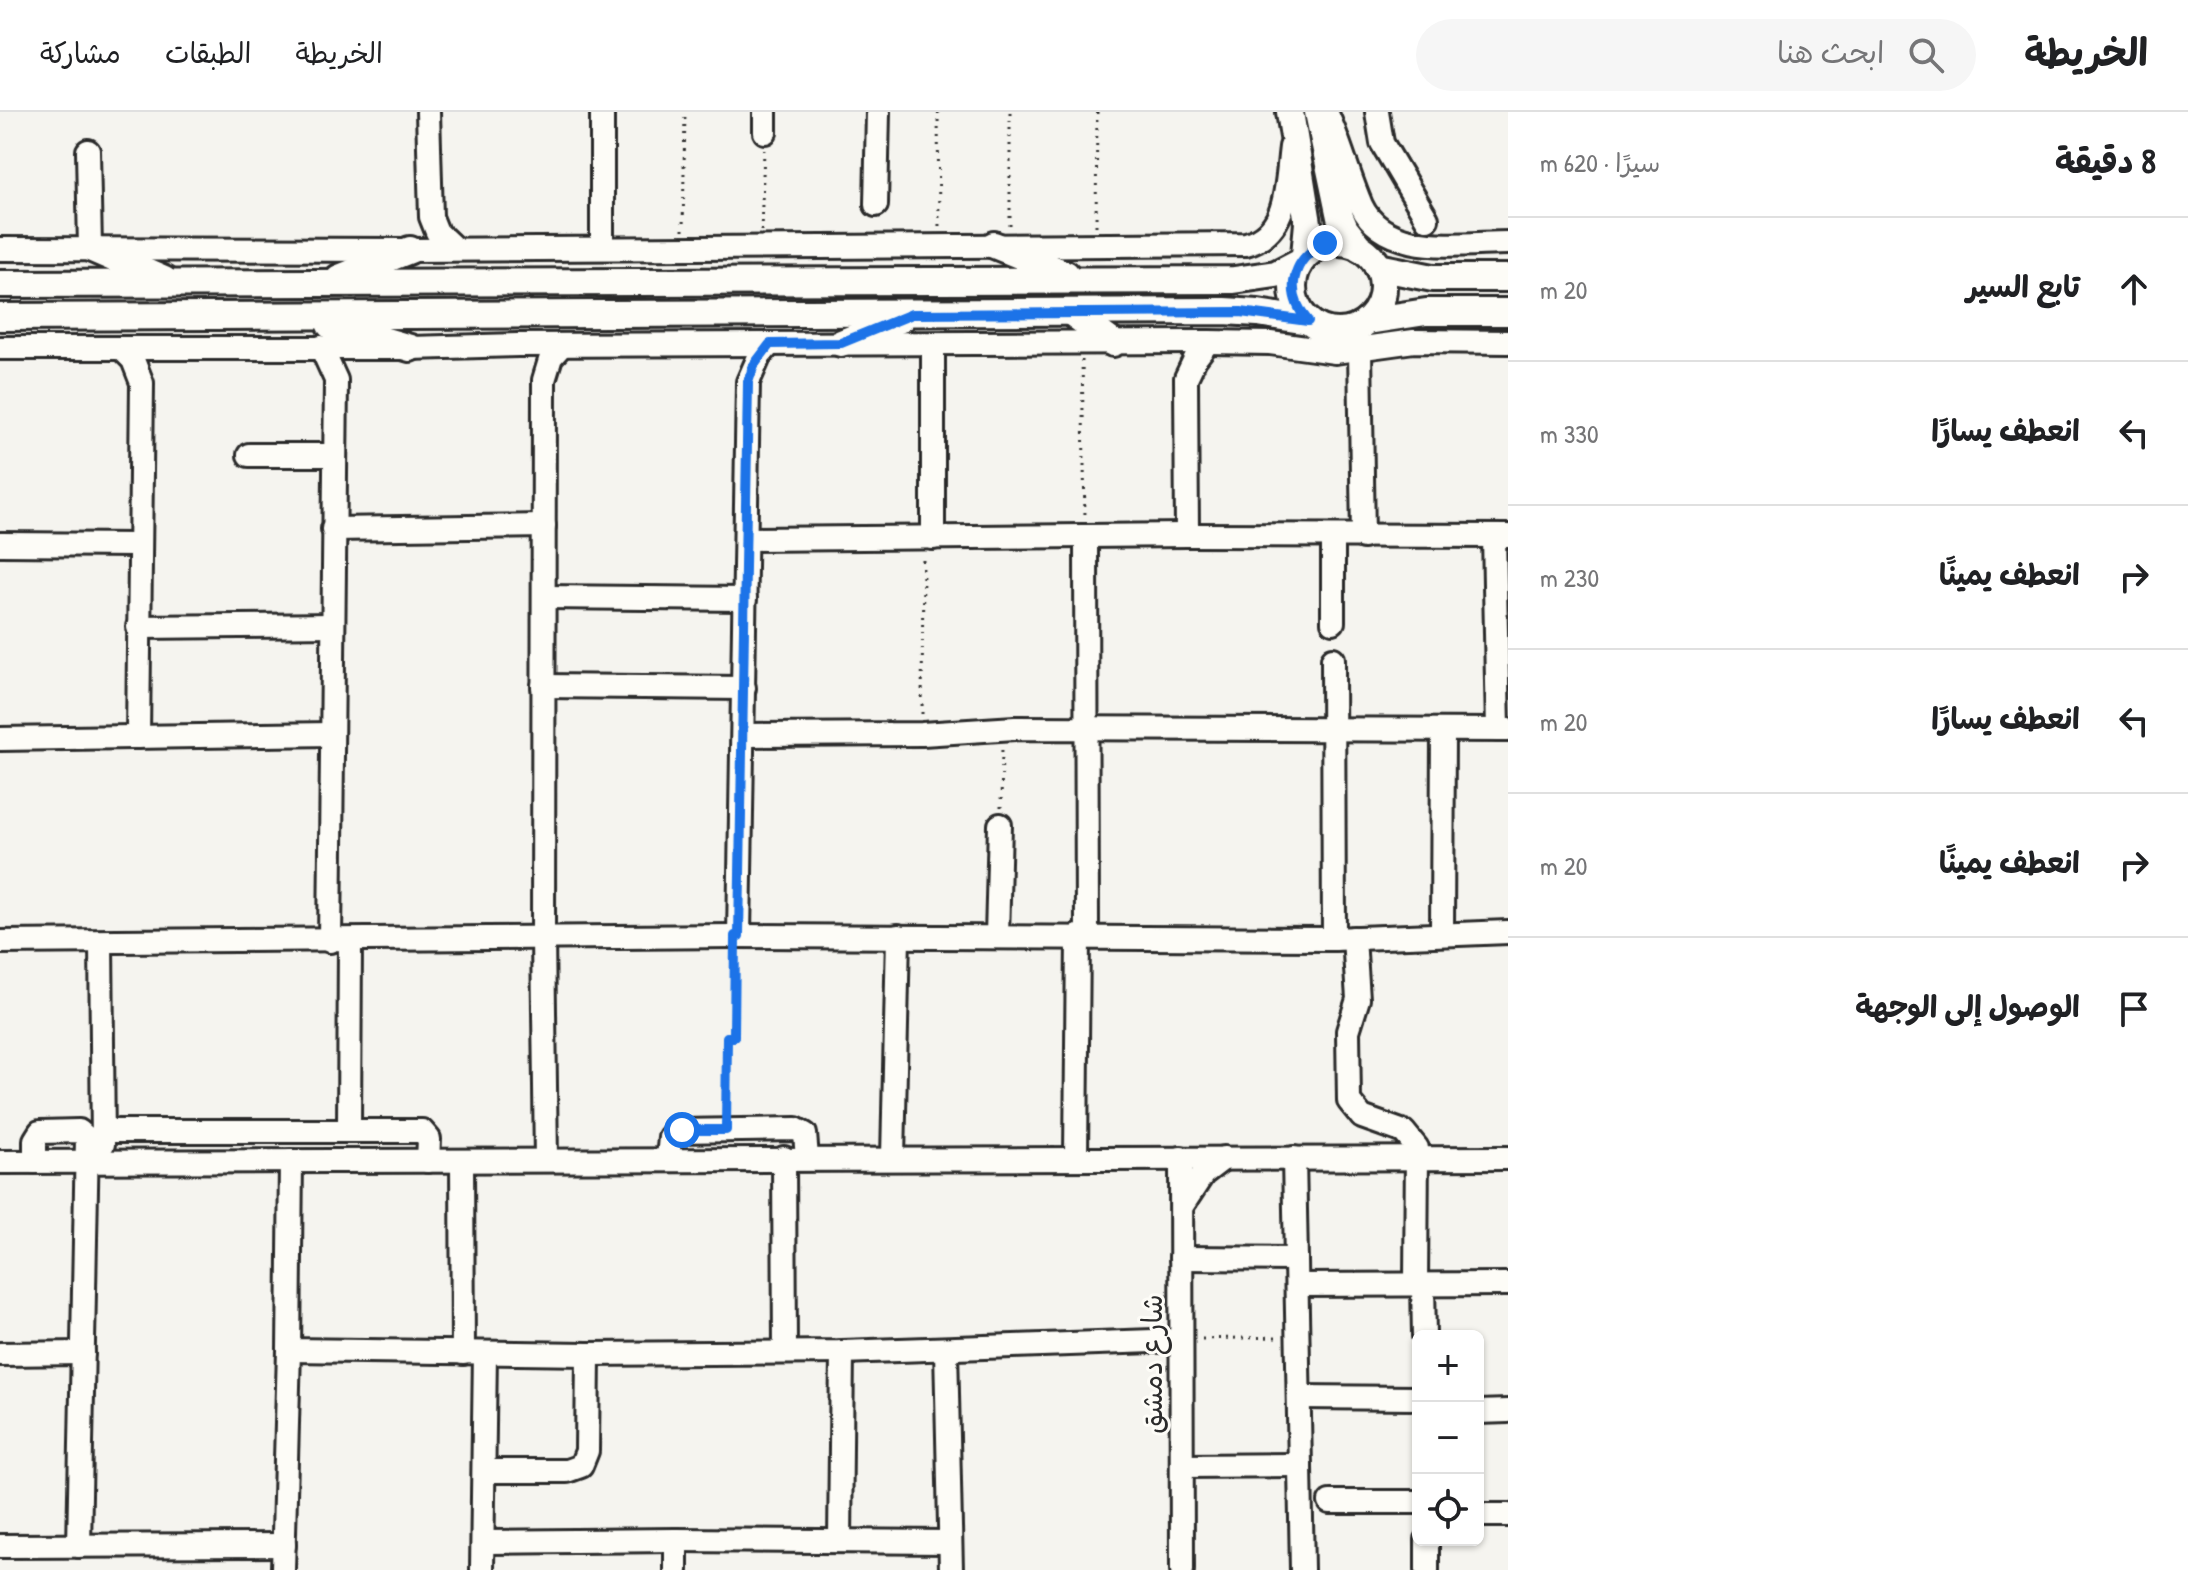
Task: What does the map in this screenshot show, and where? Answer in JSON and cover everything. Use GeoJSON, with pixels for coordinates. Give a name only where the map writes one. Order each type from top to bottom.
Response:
{"type":"FeatureCollection","features":[{"type":"Feature","properties":{"kind":"main road"},"geometry":{"type":"LineString","coordinates":[[1318,112],[1340,217],[1345,229],[1369,257],[1383,290],[1381,301],[1368,321]]}},
{"type":"Feature","properties":{"kind":"main road"},"geometry":{"type":"LineString","coordinates":[[1291,121],[1308,223],[1303,258],[1295,273],[1294,299],[1308,321]]}},
{"type":"Feature","properties":{"kind":"main road"},"geometry":{"type":"LineString","coordinates":[[0,284],[1248,280],[1276,274],[1325,243],[1349,243],[1369,257],[1433,278],[1508,278]]}},
{"type":"Feature","properties":{"kind":"main road"},"geometry":{"type":"LineString","coordinates":[[1002,245],[1080,279]]}},
{"type":"Feature","properties":{"kind":"main road"},"geometry":{"type":"LineString","coordinates":[[90,248],[174,284]]}},
{"type":"Feature","properties":{"kind":"main road"},"geometry":{"type":"LineString","coordinates":[[326,284],[410,250]]}},
{"type":"Feature","properties":{"kind":"main road"},"geometry":{"type":"LineString","coordinates":[[0,317],[1241,312],[1308,321],[1331,332],[1357,328],[1368,321],[1426,312],[1508,312]]}},
{"type":"Feature","properties":{"kind":"main road"},"geometry":{"type":"LineString","coordinates":[[1072,313],[1113,343]]}},
{"type":"Feature","properties":{"kind":"main road"},"geometry":{"type":"LineString","coordinates":[[841,343],[912,314]]}},
{"type":"Feature","properties":{"kind":"main road"},"geometry":{"type":"LineString","coordinates":[[299,316],[410,348]]}},
{"type":"Feature","properties":{"kind":"street"},"geometry":{"type":"LineString","coordinates":[[428,112],[430,209],[437,232],[455,249]]}},
{"type":"Feature","properties":{"kind":"street"},"geometry":{"type":"LineString","coordinates":[[602,112],[602,247]]}},
{"type":"Feature","properties":{"kind":"street"},"geometry":{"type":"LineString","coordinates":[[876,205],[878,112]]}},
{"type":"Feature","properties":{"kind":"street"},"geometry":{"type":"LineString","coordinates":[[1326,112],[1361,204],[1380,229],[1409,242],[1508,243]]}},
{"type":"Feature","properties":{"kind":"street"},"geometry":{"type":"LineString","coordinates":[[1377,112],[1378,132],[1386,152],[1427,219]]}},
{"type":"Feature","properties":{"kind":"street"},"geometry":{"type":"LineString","coordinates":[[0,249],[1234,245],[1256,241],[1273,228],[1283,208],[1291,121]]}},
{"type":"Feature","properties":{"kind":"street"},"geometry":{"type":"LineString","coordinates":[[88,151],[90,248]]}},
{"type":"Feature","properties":{"kind":"street"},"geometry":{"type":"LineString","coordinates":[[410,250],[425,227],[430,209]]}},
{"type":"Feature","properties":{"kind":"street"},"geometry":{"type":"LineString","coordinates":[[0,348],[1208,342],[1270,343],[1335,352],[1414,341],[1508,342]]}},
{"type":"Feature","properties":{"kind":"street"},"geometry":{"type":"LineString","coordinates":[[1187,535],[1186,378],[1208,342]]}},
{"type":"Feature","properties":{"kind":"street"},"geometry":{"type":"LineString","coordinates":[[1163,343],[1186,378]]}},
{"type":"Feature","properties":{"kind":"street"},"geometry":{"type":"LineString","coordinates":[[722,344],[735,358],[748,382]]}},
{"type":"Feature","properties":{"kind":"street"},"geometry":{"type":"LineString","coordinates":[[737,936],[748,382],[754,365],[770,344]]}},
{"type":"Feature","properties":{"kind":"street"},"geometry":{"type":"LineString","coordinates":[[928,538],[933,344]]}},
{"type":"Feature","properties":{"kind":"street"},"geometry":{"type":"LineString","coordinates":[[518,345],[536,365],[544,380]]}},
{"type":"Feature","properties":{"kind":"street"},"geometry":{"type":"LineString","coordinates":[[546,1160],[543,937],[544,380],[551,357],[562,345]]}},
{"type":"Feature","properties":{"kind":"street"},"geometry":{"type":"LineString","coordinates":[[349,1131],[332,734],[333,529],[336,380],[354,346]]}},
{"type":"Feature","properties":{"kind":"street"},"geometry":{"type":"LineString","coordinates":[[138,737],[142,383],[150,364],[164,347]]}},
{"type":"Feature","properties":{"kind":"street"},"geometry":{"type":"LineString","coordinates":[[321,347],[336,380]]}},
{"type":"Feature","properties":{"kind":"street"},"geometry":{"type":"LineString","coordinates":[[121,348],[133,360],[142,383]]}},
{"type":"Feature","properties":{"kind":"street"},"geometry":{"type":"LineString","coordinates":[[1360,350],[1363,537]]}},
{"type":"Feature","properties":{"kind":"street"},"geometry":{"type":"LineString","coordinates":[[249,455],[335,455]]}},
{"type":"Feature","properties":{"kind":"street"},"geometry":{"type":"LineString","coordinates":[[333,529],[544,526]]}},
{"type":"Feature","properties":{"kind":"street"},"geometry":{"type":"LineString","coordinates":[[743,735],[922,734],[1003,728],[1503,730],[1501,536],[746,539]]}},
{"type":"Feature","properties":{"kind":"street"},"geometry":{"type":"LineString","coordinates":[[1076,1157],[1086,729],[1086,537]]}},
{"type":"Feature","properties":{"kind":"street"},"geometry":{"type":"LineString","coordinates":[[1333,537],[1333,622]]}},
{"type":"Feature","properties":{"kind":"street"},"geometry":{"type":"LineString","coordinates":[[0,544],[138,545]]}},
{"type":"Feature","properties":{"kind":"street"},"geometry":{"type":"LineString","coordinates":[[544,597],[745,599]]}},
{"type":"Feature","properties":{"kind":"street"},"geometry":{"type":"LineString","coordinates":[[138,627],[333,625]]}},
{"type":"Feature","properties":{"kind":"street"},"geometry":{"type":"LineString","coordinates":[[1333,659],[1344,938],[1358,999],[1348,1031],[1349,1101],[1362,1117],[1404,1132],[1417,1148],[1424,1330]]}},
{"type":"Feature","properties":{"kind":"street"},"geometry":{"type":"LineString","coordinates":[[543,686],[744,688]]}},
{"type":"Feature","properties":{"kind":"street"},"geometry":{"type":"LineString","coordinates":[[1442,933],[1443,731]]}},
{"type":"Feature","properties":{"kind":"street"},"geometry":{"type":"LineString","coordinates":[[0,739],[332,734]]}},
{"type":"Feature","properties":{"kind":"street"},"geometry":{"type":"LineString","coordinates":[[997,936],[1000,825]]}},
{"type":"Feature","properties":{"kind":"street"},"geometry":{"type":"LineString","coordinates":[[0,942],[737,936],[1344,938],[1508,932]]}},
{"type":"Feature","properties":{"kind":"street"},"geometry":{"type":"LineString","coordinates":[[893,1158],[898,936]]}},
{"type":"Feature","properties":{"kind":"street"},"geometry":{"type":"LineString","coordinates":[[79,1546],[83,1353],[95,1162],[103,1131],[101,942]]}},
{"type":"Feature","properties":{"kind":"street"},"geometry":{"type":"LineString","coordinates":[[668,1159],[670,1137],[677,1131],[800,1129],[805,1134],[807,1158]]}},
{"type":"Feature","properties":{"kind":"street"},"geometry":{"type":"LineString","coordinates":[[35,1162],[35,1140],[40,1132],[75,1131],[87,1138],[95,1162]]}},
{"type":"Feature","properties":{"kind":"street"},"geometry":{"type":"LineString","coordinates":[[103,1131],[422,1131],[429,1139],[428,1161]]}},
{"type":"Feature","properties":{"kind":"street"},"geometry":{"type":"LineString","coordinates":[[259,1131],[259,1161]]}},
{"type":"Feature","properties":{"kind":"street"},"geometry":{"type":"LineString","coordinates":[[784,1158],[785,1352]]}},
{"type":"Feature","properties":{"kind":"street"},"geometry":{"type":"LineString","coordinates":[[1137,1158],[1160,1172],[1176,1194],[1181,1207]]}},
{"type":"Feature","properties":{"kind":"street","name":"شارع دمشق"},"geometry":{"type":"LineString","coordinates":[[1181,1158],[1182,1570]]}},
{"type":"Feature","properties":{"kind":"street"},"geometry":{"type":"LineString","coordinates":[[1181,1207],[1203,1174],[1224,1158]]}},
{"type":"Feature","properties":{"kind":"street"},"geometry":{"type":"LineString","coordinates":[[1294,1158],[1302,1570]]}},
{"type":"Feature","properties":{"kind":"street"},"geometry":{"type":"LineString","coordinates":[[0,1162],[1508,1158]]}},
{"type":"Feature","properties":{"kind":"street"},"geometry":{"type":"LineString","coordinates":[[283,1570],[291,1161]]}},
{"type":"Feature","properties":{"kind":"street"},"geometry":{"type":"LineString","coordinates":[[462,1161],[484,1471],[482,1570]]}},
{"type":"Feature","properties":{"kind":"street"},"geometry":{"type":"LineString","coordinates":[[1181,1258],[1296,1259]]}},
{"type":"Feature","properties":{"kind":"street"},"geometry":{"type":"LineString","coordinates":[[1297,1285],[1508,1284]]}},
{"type":"Feature","properties":{"kind":"street"},"geometry":{"type":"LineString","coordinates":[[289,1350],[588,1354],[842,1352],[1181,1340]]}},
{"type":"Feature","properties":{"kind":"street"},"geometry":{"type":"LineString","coordinates":[[946,1349],[951,1570]]}},
{"type":"Feature","properties":{"kind":"street"},"geometry":{"type":"LineString","coordinates":[[840,1541],[842,1352]]}},
{"type":"Feature","properties":{"kind":"street"},"geometry":{"type":"LineString","coordinates":[[0,1354],[83,1353]]}},
{"type":"Feature","properties":{"kind":"street"},"geometry":{"type":"LineString","coordinates":[[484,1471],[567,1471],[581,1466],[587,1451],[588,1354]]}},
{"type":"Feature","properties":{"kind":"street"},"geometry":{"type":"LineString","coordinates":[[1299,1397],[1412,1398]]}},
{"type":"Feature","properties":{"kind":"street"},"geometry":{"type":"LineString","coordinates":[[1484,1412],[1508,1411]]}},
{"type":"Feature","properties":{"kind":"street"},"geometry":{"type":"LineString","coordinates":[[1182,1466],[1300,1465]]}},
{"type":"Feature","properties":{"kind":"street"},"geometry":{"type":"LineString","coordinates":[[1330,1502],[1412,1502]]}},
{"type":"Feature","properties":{"kind":"street"},"geometry":{"type":"LineString","coordinates":[[1484,1515],[1508,1515]]}},
{"type":"Feature","properties":{"kind":"street"},"geometry":{"type":"LineString","coordinates":[[676,1540],[676,1570]]}},
{"type":"Feature","properties":{"kind":"street"},"geometry":{"type":"LineString","coordinates":[[484,1542],[950,1542]]}},
{"type":"Feature","properties":{"kind":"street"},"geometry":{"type":"LineString","coordinates":[[0,1546],[284,1545]]}},
{"type":"Feature","properties":{"kind":"street"},"geometry":{"type":"LineString","coordinates":[[1427,1546],[1427,1570]]}},
{"type":"Feature","properties":{"kind":"path"},"geometry":{"type":"LineString","coordinates":[[683,247],[685,112]]}},
{"type":"Feature","properties":{"kind":"path"},"geometry":{"type":"LineString","coordinates":[[938,112],[939,245]]}},
{"type":"Feature","properties":{"kind":"path"},"geometry":{"type":"LineString","coordinates":[[1002,245],[1010,112]]}},
{"type":"Feature","properties":{"kind":"path"},"geometry":{"type":"LineString","coordinates":[[1096,245],[1097,112]]}},
{"type":"Feature","properties":{"kind":"path"},"geometry":{"type":"LineString","coordinates":[[760,246],[765,122]]}},
{"type":"Feature","properties":{"kind":"path"},"geometry":{"type":"LineString","coordinates":[[1082,344],[1086,537]]}},
{"type":"Feature","properties":{"kind":"path"},"geometry":{"type":"LineString","coordinates":[[922,734],[928,538]]}},
{"type":"Feature","properties":{"kind":"path"},"geometry":{"type":"LineString","coordinates":[[1000,825],[1003,728]]}},
{"type":"Feature","properties":{"kind":"path"},"geometry":{"type":"LineString","coordinates":[[726,1130],[727,1037],[734,1037],[737,936]]}},
{"type":"Feature","properties":{"kind":"path"},"geometry":{"type":"LineString","coordinates":[[1181,1340],[1298,1336]]}},
{"type":"Feature","properties":{"kind":"route"},"geometry":{"type":"LineString","coordinates":[[682,1130],[726,1130],[727,1037],[734,1037],[735,936],[739,936],[748,382],[759,357],[770,344],[841,343],[912,314],[1241,312],[1308,321],[1294,299],[1295,273],[1305,255],[1325,243]]}}]}
